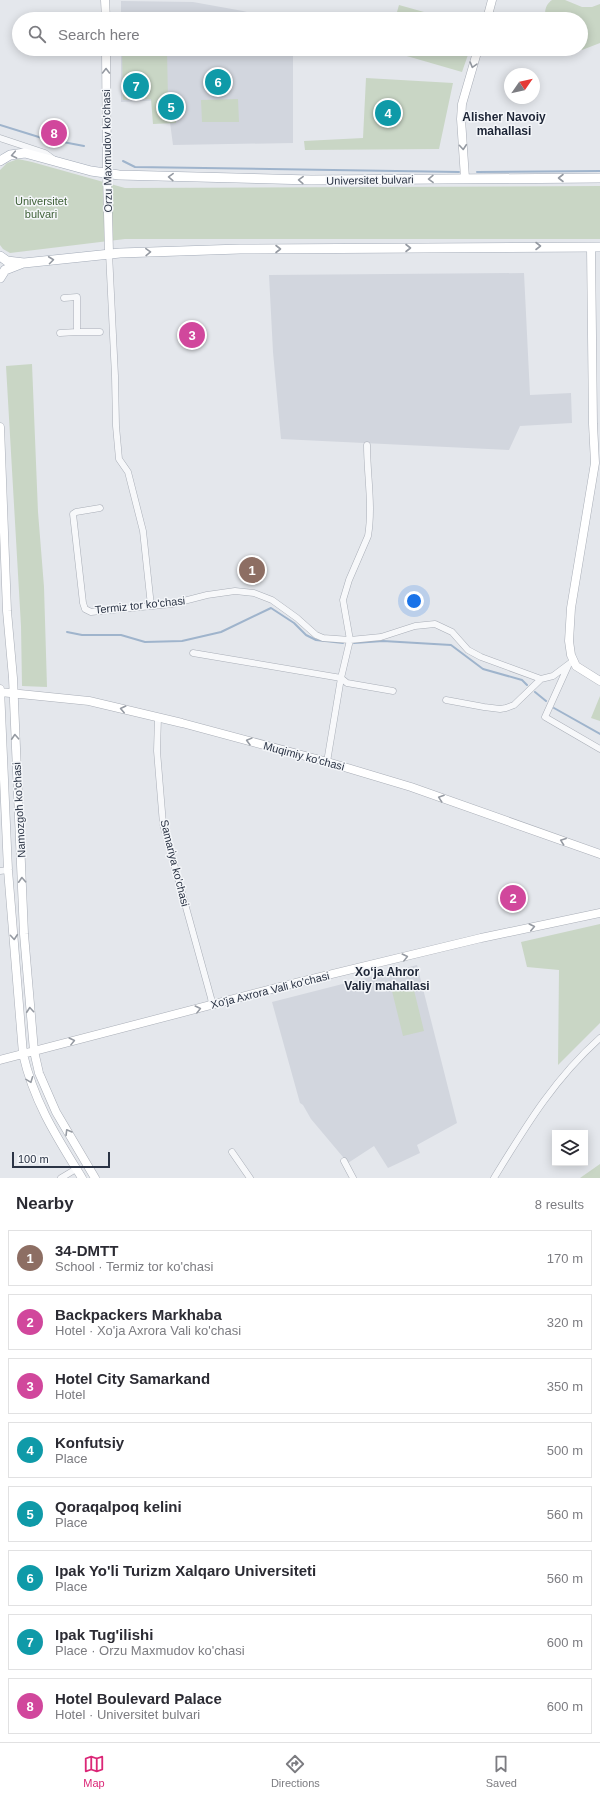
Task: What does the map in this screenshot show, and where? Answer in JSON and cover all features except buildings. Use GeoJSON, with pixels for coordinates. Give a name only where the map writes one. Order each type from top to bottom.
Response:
{"type":"FeatureCollection","features":[{"type":"Feature","properties":{"kind":"main road"},"geometry":{"type":"LineString","coordinates":[[105,0],[106,12]]}},
{"type":"Feature","properties":{"kind":"main road"},"geometry":{"type":"LineString","coordinates":[[489,12],[492,0]]}},
{"type":"Feature","properties":{"kind":"main road","name":"Orzu Maxmudov ko'chasi"},"geometry":{"type":"LineString","coordinates":[[106,56],[106,174],[109,253]]}},
{"type":"Feature","properties":{"kind":"main road"},"geometry":{"type":"LineString","coordinates":[[465,178],[461,119],[462,104],[476,56]]}},
{"type":"Feature","properties":{"kind":"main road","name":"Universitet bulvari"},"geometry":{"type":"LineString","coordinates":[[0,161],[10,155],[25,153],[106,174],[119,175],[311,180],[600,178]]}},
{"type":"Feature","properties":{"kind":"main road"},"geometry":{"type":"LineString","coordinates":[[0,256],[7,261],[24,263],[109,253],[240,249],[596,247],[592,424],[595,463],[571,608],[569,641],[571,663],[600,681]]}},
{"type":"Feature","properties":{"kind":"main road"},"geometry":{"type":"LineString","coordinates":[[0,278],[5,270],[24,263]]}},
{"type":"Feature","properties":{"kind":"main road","name":"Namozgoh ko'chasi"},"geometry":{"type":"LineString","coordinates":[[0,427],[2,539],[14,693],[24,934],[34,1051],[39,1073],[56,1112],[95,1178]]}},
{"type":"Feature","properties":{"kind":"main road","name":"Namozgoh ko'chasi"},"geometry":{"type":"LineString","coordinates":[[0,689],[4,870],[23,1054],[28,1076],[46,1118],[82,1178]]}},
{"type":"Feature","properties":{"kind":"main road","name":"Muqimiy ko'chasi"},"geometry":{"type":"LineString","coordinates":[[0,692],[89,701],[158,717],[327,762],[411,787],[600,854]]}},
{"type":"Feature","properties":{"kind":"main road","name":"Xo'ja Axrora Vali ko'chasi"},"geometry":{"type":"LineString","coordinates":[[23,1054],[299,982],[481,938],[600,913]]}},
{"type":"Feature","properties":{"kind":"main road"},"geometry":{"type":"LineString","coordinates":[[0,1060],[23,1054]]}},
{"type":"Feature","properties":{"kind":"street"},"geometry":{"type":"LineString","coordinates":[[0,138],[45,153],[58,162]]}},
{"type":"Feature","properties":{"kind":"street"},"geometry":{"type":"LineString","coordinates":[[109,253],[118,451],[119,459],[128,472],[143,531],[151,606]]}},
{"type":"Feature","properties":{"kind":"street"},"geometry":{"type":"LineString","coordinates":[[64,298],[77,297],[78,332]]}},
{"type":"Feature","properties":{"kind":"street"},"geometry":{"type":"LineString","coordinates":[[60,332],[100,332]]}},
{"type":"Feature","properties":{"kind":"street"},"geometry":{"type":"LineString","coordinates":[[327,762],[341,678],[350,640],[343,600],[348,580],[368,536],[369,530],[371,510],[367,471],[367,445]]}},
{"type":"Feature","properties":{"kind":"street","name":"Termiz tor ko'chasi"},"geometry":{"type":"LineString","coordinates":[[100,508],[76,512],[73,514],[79,579],[85,609],[91,612],[172,604],[207,595],[235,591],[254,593],[272,600],[297,618],[316,636],[350,640],[388,636],[415,626],[435,624],[452,632],[468,650],[481,657],[541,679]]}},
{"type":"Feature","properties":{"kind":"street"},"geometry":{"type":"LineString","coordinates":[[192,653],[341,678],[347,683],[393,691]]}},
{"type":"Feature","properties":{"kind":"street"},"geometry":{"type":"LineString","coordinates":[[446,700],[500,709],[514,705],[541,679],[553,676],[571,663]]}},
{"type":"Feature","properties":{"kind":"street"},"geometry":{"type":"LineString","coordinates":[[571,663],[545,717],[600,749]]}},
{"type":"Feature","properties":{"kind":"street","name":"Samariya ko'chasi"},"geometry":{"type":"LineString","coordinates":[[158,717],[157,751],[163,824],[212,1005]]}},
{"type":"Feature","properties":{"kind":"street"},"geometry":{"type":"LineString","coordinates":[[495,1178],[538,1108],[565,1072],[600,1038]]}},
{"type":"Feature","properties":{"kind":"street"},"geometry":{"type":"LineString","coordinates":[[232,1152],[250,1178]]}},
{"type":"Feature","properties":{"kind":"street"},"geometry":{"type":"LineString","coordinates":[[344,1162],[353,1178]]}},
{"type":"Feature","properties":{"kind":"street"},"geometry":{"type":"LineString","coordinates":[[61,1178],[76,1168]]}},
{"type":"Feature","properties":{"kind":"shaded area"},"geometry":{"type":"Polygon","coordinates":[[[121,1],[193,2],[247,12],[121,12],[121,1]]]}},
{"type":"Feature","properties":{"kind":"shaded area"},"geometry":{"type":"Polygon","coordinates":[[[121,56],[293,56],[293,143],[173,145],[167,100],[121,102],[121,56]]]}},
{"type":"Feature","properties":{"kind":"shaded area"},"geometry":{"type":"Polygon","coordinates":[[[524,273],[530,395],[571,393],[572,423],[520,426],[509,450],[281,439],[273,352],[269,275],[524,273]]]}},
{"type":"Feature","properties":{"kind":"shaded area"},"geometry":{"type":"Polygon","coordinates":[[[417,965],[457,1123],[417,1145],[420,1153],[388,1168],[374,1146],[348,1163],[311,1119],[303,1105],[300,1103],[272,1002],[417,965]]]}},
{"type":"Feature","properties":{"kind":"green space"},"geometry":{"type":"Polygon","coordinates":[[[552,0],[565,0],[582,7],[592,7],[600,4],[600,43],[588,48],[588,12],[545,12],[548,4],[552,0]]]}},
{"type":"Feature","properties":{"kind":"green space"},"geometry":{"type":"Polygon","coordinates":[[[399,5],[424,12],[397,12],[399,5]]]}},
{"type":"Feature","properties":{"kind":"green space"},"geometry":{"type":"Polygon","coordinates":[[[122,56],[167,56],[168,100],[165,100],[165,105],[176,104],[176,123],[153,124],[151,99],[123,100],[122,56]]]}},
{"type":"Feature","properties":{"kind":"green space"},"geometry":{"type":"Polygon","coordinates":[[[407,56],[468,56],[462,72],[407,56]]]}},
{"type":"Feature","properties":{"kind":"green space"},"geometry":{"type":"Polygon","coordinates":[[[366,78],[453,83],[439,149],[305,150],[304,141],[363,138],[366,78]]]}},
{"type":"Feature","properties":{"kind":"green space"},"geometry":{"type":"Polygon","coordinates":[[[238,99],[239,122],[202,122],[201,100],[238,99]]]}},
{"type":"Feature","properties":{"kind":"green space","name":"Universitet bulvari"},"geometry":{"type":"Polygon","coordinates":[[[18,159],[125,188],[600,186],[600,239],[125,239],[10,253],[3,249],[0,245],[0,170],[7,163],[18,159]]]}},
{"type":"Feature","properties":{"kind":"green space"},"geometry":{"type":"Polygon","coordinates":[[[32,364],[38,512],[44,587],[47,687],[22,686],[21,626],[6,366],[32,364]]]}},
{"type":"Feature","properties":{"kind":"green space"},"geometry":{"type":"Polygon","coordinates":[[[600,696],[600,721],[591,718],[600,696]]]}},
{"type":"Feature","properties":{"kind":"green space"},"geometry":{"type":"Polygon","coordinates":[[[600,924],[600,1023],[558,1065],[559,970],[527,967],[521,942],[600,924]]]}},
{"type":"Feature","properties":{"kind":"green space"},"geometry":{"type":"Polygon","coordinates":[[[412,982],[424,1031],[403,1036],[391,987],[412,982]]]}},
{"type":"Feature","properties":{"kind":"green space"},"geometry":{"type":"Polygon","coordinates":[[[600,1164],[600,1178],[580,1178],[600,1164]]]}},
{"type":"Feature","properties":{"kind":"waterway"},"geometry":{"type":"LineString","coordinates":[[0,125],[42,138],[84,146]]}},
{"type":"Feature","properties":{"kind":"waterway"},"geometry":{"type":"LineString","coordinates":[[123,161],[135,167],[459,172]]}},
{"type":"Feature","properties":{"kind":"waterway"},"geometry":{"type":"LineString","coordinates":[[477,172],[600,171]]}},
{"type":"Feature","properties":{"kind":"waterway"},"geometry":{"type":"LineString","coordinates":[[67,632],[82,635],[121,635],[145,642],[182,641],[221,632],[271,608],[294,623],[306,635],[316,640],[343,643]]}},
{"type":"Feature","properties":{"kind":"waterway"},"geometry":{"type":"LineString","coordinates":[[354,643],[383,641],[451,645],[483,669],[522,680],[527,685]]}},
{"type":"Feature","properties":{"kind":"waterway"},"geometry":{"type":"LineString","coordinates":[[535,692],[546,701]]}},
{"type":"Feature","properties":{"kind":"waterway"},"geometry":{"type":"LineString","coordinates":[[554,708],[600,734]]}},
{"type":"Feature","properties":{"kind":"place","name":"Ipak Yo'li Turizm Xalqaro Universiteti"},"geometry":{"type":"Point","coordinates":[218,82]}},
{"type":"Feature","properties":{"kind":"place","name":"Ipak Tug'ilishi"},"geometry":{"type":"Point","coordinates":[136,86]}},
{"type":"Feature","properties":{"kind":"place","name":"Qoraqalpoq kelini"},"geometry":{"type":"Point","coordinates":[171,107]}},
{"type":"Feature","properties":{"kind":"place","name":"Konfutsiy"},"geometry":{"type":"Point","coordinates":[388,113]}},
{"type":"Feature","properties":{"kind":"place","name":"Hotel Boulevard Palace"},"geometry":{"type":"Point","coordinates":[54,133]}},
{"type":"Feature","properties":{"kind":"place","name":"Hotel City Samarkand"},"geometry":{"type":"Point","coordinates":[192,335]}},
{"type":"Feature","properties":{"kind":"place","name":"34-DMTT"},"geometry":{"type":"Point","coordinates":[252,570]}},
{"type":"Feature","properties":{"kind":"place","name":"Backpackers Markhaba"},"geometry":{"type":"Point","coordinates":[513,898]}},
{"type":"Feature","properties":{"kind":"district","name":"Alisher Navoiy mahallasi"},"geometry":{"type":"Point","coordinates":[504,124]}},
{"type":"Feature","properties":{"kind":"district","name":"Xo‘ja Ahror Valiy mahallasi"},"geometry":{"type":"Point","coordinates":[387,979]}}]}
